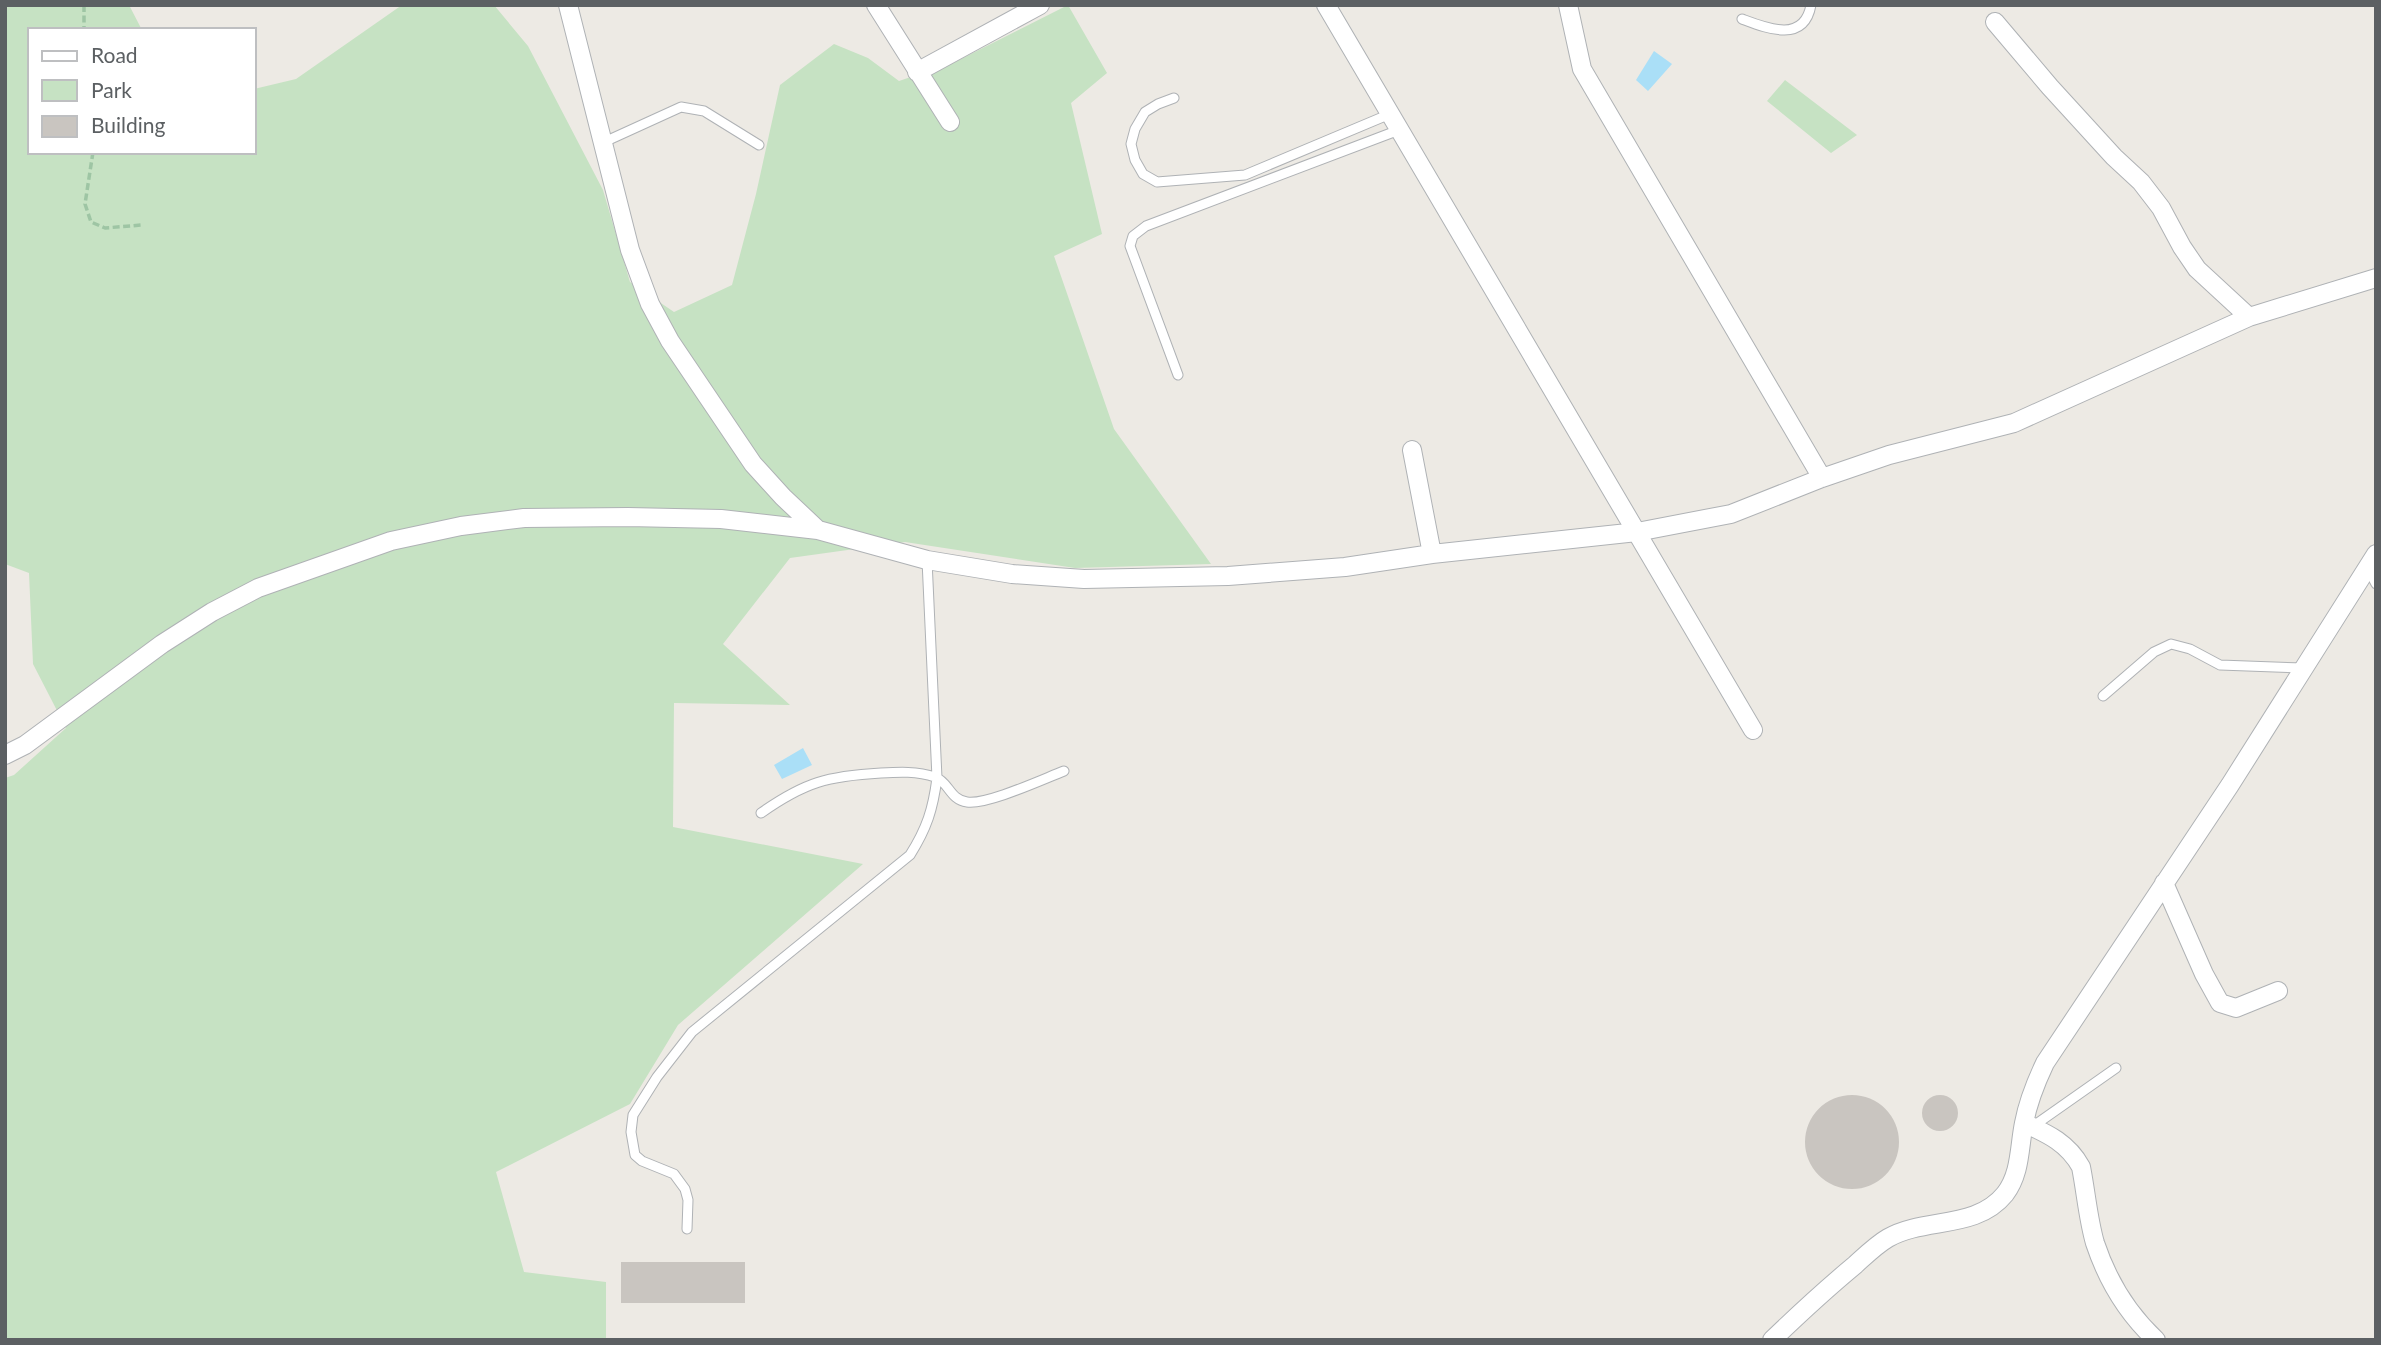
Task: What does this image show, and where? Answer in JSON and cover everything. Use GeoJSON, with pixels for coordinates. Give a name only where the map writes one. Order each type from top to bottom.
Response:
{"type":"FeatureCollection","features":[{"type":"Feature","properties":{"kind":"street"},"geometry":{"type":"LineString","coordinates":[[568,5],[630,250],[650,304],[670,341],[753,464],[818,530]]}},
{"type":"Feature","properties":{"kind":"street"},"geometry":{"type":"LineString","coordinates":[[876,5],[950,122]]}},
{"type":"Feature","properties":{"kind":"street"},"geometry":{"type":"LineString","coordinates":[[917,72],[1040,5]]}},
{"type":"Feature","properties":{"kind":"street"},"geometry":{"type":"LineString","coordinates":[[1326,5],[1754,730]]}},
{"type":"Feature","properties":{"kind":"street"},"geometry":{"type":"LineString","coordinates":[[1568,5],[1582,69],[1822,478]]}},
{"type":"Feature","properties":{"kind":"street"},"geometry":{"type":"LineString","coordinates":[[1995,22],[2114,158],[2141,183],[2161,208],[2197,269],[2249,317]]}},
{"type":"Feature","properties":{"kind":"street"},"geometry":{"type":"LineString","coordinates":[[5,755],[25,745],[162,644],[212,612],[258,588],[391,541],[461,526],[524,518],[721,519],[818,530],[927,560],[1012,574],[1084,579],[1241,575],[1345,567],[1432,554],[1637,532],[1731,514],[1822,478],[1931,443],[2014,423],[2249,317],[2376,278]]}},
{"type":"Feature","properties":{"kind":"street"},"geometry":{"type":"LineString","coordinates":[[1412,450],[1432,554]]}},
{"type":"Feature","properties":{"kind":"street"},"geometry":{"type":"LineString","coordinates":[[1772,1340],[1815,1299],[1887,1238],[1905,1231],[1974,1216],[2005,1194],[2016,1175],[2035,1084],[2045,1063],[2230,785],[2303,668],[2373,568]]}},
{"type":"Feature","properties":{"kind":"street"},"geometry":{"type":"LineString","coordinates":[[2164,883],[2204,974],[2220,1003],[2236,1008],[2278,991]]}},
{"type":"Feature","properties":{"kind":"street"},"geometry":{"type":"LineString","coordinates":[[2028,1125],[2064,1143],[2076,1156],[2081,1167],[2094,1240],[2108,1275],[2140,1325],[2156,1340]]}},
{"type":"Feature","properties":{"kind":"lane"},"geometry":{"type":"LineString","coordinates":[[1742,19],[1780,32],[1802,23],[1811,5]]}},
{"type":"Feature","properties":{"kind":"lane"},"geometry":{"type":"LineString","coordinates":[[1174,98],[1145,112],[1135,129],[1131,144],[1135,160],[1143,174],[1157,183],[1245,175],[1390,114]]}},
{"type":"Feature","properties":{"kind":"lane"},"geometry":{"type":"LineString","coordinates":[[602,143],[681,107],[704,111],[759,145]]}},
{"type":"Feature","properties":{"kind":"lane"},"geometry":{"type":"LineString","coordinates":[[1178,375],[1130,246],[1133,236],[1146,226],[1399,130]]}},
{"type":"Feature","properties":{"kind":"lane"},"geometry":{"type":"LineString","coordinates":[[687,1229],[688,1200],[685,1189],[674,1174],[642,1161],[635,1155],[631,1132],[633,1115],[657,1077],[692,1032],[909,855],[923,835],[933,807],[937,778],[927,560]]}},
{"type":"Feature","properties":{"kind":"lane"},"geometry":{"type":"LineString","coordinates":[[2102,696],[2154,652],[2171,644],[2190,649],[2220,665],[2303,668]]}},
{"type":"Feature","properties":{"kind":"lane"},"geometry":{"type":"LineString","coordinates":[[761,813],[790,793],[819,780],[852,774],[908,772],[937,778],[955,800],[970,803],[1064,771]]}},
{"type":"Feature","properties":{"kind":"lane"},"geometry":{"type":"LineString","coordinates":[[2028,1125],[2116,1068]]}},
{"type":"Feature","properties":{"kind":"path"},"geometry":{"type":"LineString","coordinates":[[83,5],[83,28]]}},
{"type":"Feature","properties":{"kind":"path"},"geometry":{"type":"LineString","coordinates":[[93,154],[85,204],[91,222],[105,228],[142,225]]}},
{"type":"Feature","properties":{"kind":"green space"},"geometry":{"type":"Polygon","coordinates":[[[5,5],[129,5],[141,28],[28,28],[28,154],[256,154],[256,89],[296,79],[402,5],[494,5],[528,46],[603,190],[630,282],[674,312],[732,285],[756,194],[780,85],[834,44],[868,58],[899,81],[955,62],[1068,5],[1107,73],[1071,103],[1102,234],[1054,256],[1114,429],[1211,564],[1075,568],[905,542],[790,558],[723,644],[790,705],[674,703],[673,827],[863,864],[678,1025],[630,1104],[496,1172],[524,1272],[606,1282],[606,1340],[5,1340],[5,778],[14,775],[66,728],[33,664],[29,573],[5,564],[5,5]]]}},
{"type":"Feature","properties":{"kind":"green space"},"geometry":{"type":"Polygon","coordinates":[[[1785,80],[1857,135],[1831,153],[1767,101],[1785,80]]]}},
{"type":"Feature","properties":{"kind":"water"},"geometry":{"type":"Polygon","coordinates":[[[1654,51],[1672,64],[1648,91],[1636,80],[1654,51]]]}},
{"type":"Feature","properties":{"kind":"water"},"geometry":{"type":"Polygon","coordinates":[[[803,748],[812,765],[782,779],[774,765],[803,748]]]}},
{"type":"Feature","properties":{"kind":"building"},"geometry":{"type":"Polygon","coordinates":[[[1852,1095],[1870,1098],[1885,1109],[1896,1124],[1899,1142],[1896,1160],[1885,1175],[1870,1186],[1852,1189],[1834,1186],[1819,1175],[1808,1160],[1805,1142],[1808,1124],[1819,1109],[1834,1098],[1852,1095]]]}},
{"type":"Feature","properties":{"kind":"building"},"geometry":{"type":"Polygon","coordinates":[[[1940,1095],[1953,1100],[1958,1113],[1953,1126],[1940,1131],[1927,1126],[1922,1113],[1927,1100],[1940,1095]]]}},
{"type":"Feature","properties":{"kind":"building"},"geometry":{"type":"Polygon","coordinates":[[[621,1262],[745,1262],[745,1303],[621,1303],[621,1262]]]}}]}
